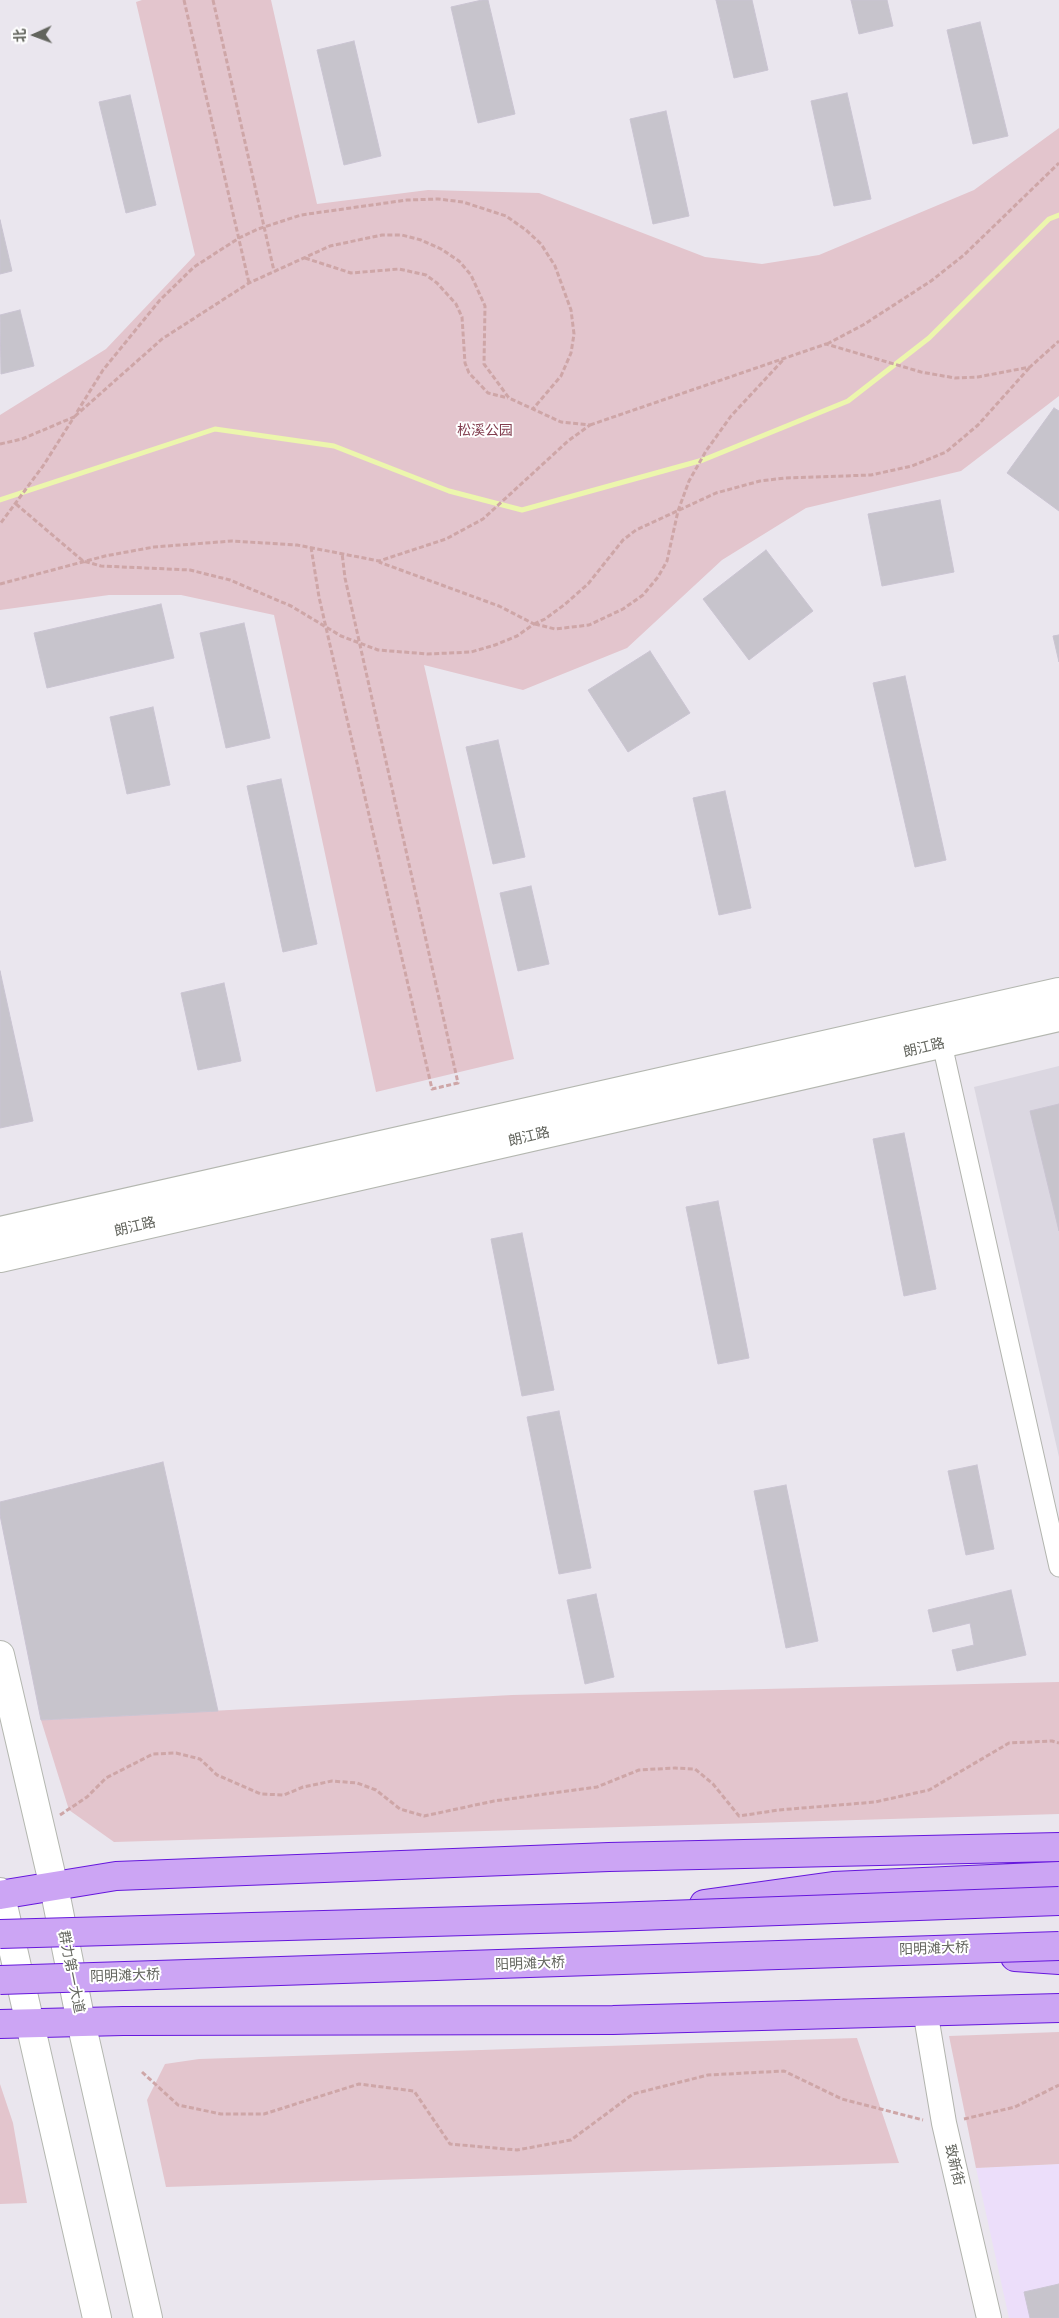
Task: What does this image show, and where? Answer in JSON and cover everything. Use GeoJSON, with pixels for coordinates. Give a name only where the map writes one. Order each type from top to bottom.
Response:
{"type":"FeatureCollection","features":[{"type":"Feature","properties":{"kind":"highway"},"geometry":{"type":"LineString","coordinates":[[0,1894],[116,1876],[609,1857],[1059,1847]]}},
{"type":"Feature","properties":{"kind":"highway"},"geometry":{"type":"LineString","coordinates":[[611,1917],[833,1886],[1059,1876]]}},
{"type":"Feature","properties":{"kind":"highway"},"geometry":{"type":"LineString","coordinates":[[0,1934],[1059,1902]]}},
{"type":"Feature","properties":{"kind":"highway","name":"阳明滩大桥"},"geometry":{"type":"LineString","coordinates":[[0,1980],[1059,1946]]}},
{"type":"Feature","properties":{"kind":"highway"},"geometry":{"type":"LineString","coordinates":[[919,1949],[1059,1960]]}},
{"type":"Feature","properties":{"kind":"highway"},"geometry":{"type":"LineString","coordinates":[[0,2024],[613,2020],[920,2010],[1059,2008]]}},
{"type":"Feature","properties":{"kind":"main road","name":"朗江路"},"geometry":{"type":"LineString","coordinates":[[2,1245],[1059,992]]}},
{"type":"Feature","properties":{"kind":"main road","name":"朗江路"},"geometry":{"type":"LineString","coordinates":[[2,1245],[942,1044],[1059,1017]]}},
{"type":"Feature","properties":{"kind":"main road","name":"群力第一大道"},"geometry":{"type":"LineString","coordinates":[[0,1655],[54,1887],[81,2022],[148,2318]]}},
{"type":"Feature","properties":{"kind":"main road"},"geometry":{"type":"LineString","coordinates":[[0,1894],[97,2318]]}},
{"type":"Feature","properties":{"kind":"street"},"geometry":{"type":"LineString","coordinates":[[942,1044],[1059,1567]]}},
{"type":"Feature","properties":{"kind":"street","name":"致新街"},"geometry":{"type":"LineString","coordinates":[[920,2010],[940,2123],[979,2318]]}},
{"type":"Feature","properties":{"kind":"street","name":"致新街"},"geometry":{"type":"LineString","coordinates":[[940,2123],[989,2318]]}},
{"type":"Feature","properties":{"kind":"path"},"geometry":{"type":"LineString","coordinates":[[184,0],[249,283]]}},
{"type":"Feature","properties":{"kind":"path"},"geometry":{"type":"LineString","coordinates":[[214,0],[274,271]]}},
{"type":"Feature","properties":{"kind":"path"},"geometry":{"type":"LineString","coordinates":[[379,561],[446,539],[483,519],[508,499],[568,441],[590,425],[826,344],[895,305],[931,281],[964,255],[1059,163]]}},
{"type":"Feature","properties":{"kind":"path"},"geometry":{"type":"LineString","coordinates":[[0,524],[16,504],[103,370],[160,300],[194,267],[239,238],[264,226],[301,215],[406,200],[438,199],[484,208],[506,216],[526,230],[541,244],[555,266],[572,310],[574,334],[571,353],[561,376],[532,410]]}},
{"type":"Feature","properties":{"kind":"path"},"geometry":{"type":"LineString","coordinates":[[0,444],[22,439],[74,417],[162,339],[249,283],[330,246],[351,240],[382,235],[402,235],[421,240],[459,260],[471,275],[485,306],[484,364],[509,398]]}},
{"type":"Feature","properties":{"kind":"path"},"geometry":{"type":"LineString","coordinates":[[304,258],[351,273],[399,270],[426,275],[438,283],[456,304],[462,317],[465,363],[469,373],[488,393],[509,398],[561,422],[590,425]]}},
{"type":"Feature","properties":{"kind":"path"},"geometry":{"type":"LineString","coordinates":[[16,504],[70,552],[83,561],[101,566],[190,570],[230,580],[291,606],[359,644],[378,650],[428,654],[471,652],[517,636],[545,619],[588,584],[623,540],[636,530],[716,493],[760,481],[785,478],[871,475],[928,461],[946,452],[978,426],[1030,367],[1059,341]]}},
{"type":"Feature","properties":{"kind":"path"},"geometry":{"type":"LineString","coordinates":[[826,344],[939,376],[970,377],[1030,367]]}},
{"type":"Feature","properties":{"kind":"path"},"geometry":{"type":"LineString","coordinates":[[0,584],[83,561],[154,547],[232,541],[311,547],[379,561],[499,606],[534,624],[555,629],[589,624],[623,609],[643,595],[658,577],[667,561],[678,512],[689,481],[718,432],[784,359]]}},
{"type":"Feature","properties":{"kind":"path"},"geometry":{"type":"LineString","coordinates":[[311,547],[317,590],[432,1089],[458,1083],[359,644],[345,578],[342,553]]}},
{"type":"Feature","properties":{"kind":"path"},"geometry":{"type":"LineString","coordinates":[[40,1827],[87,1797],[106,1778],[153,1754],[176,1753],[200,1759],[217,1775],[261,1794],[284,1795],[303,1787],[332,1781],[357,1783],[376,1790],[400,1809],[424,1816],[494,1801],[597,1787],[640,1770],[695,1769],[712,1784],[738,1816],[779,1810],[874,1802],[929,1790],[1009,1743],[1052,1741],[1059,1743]]}},
{"type":"Feature","properties":{"kind":"path"},"geometry":{"type":"LineString","coordinates":[[142,2072],[178,2105],[221,2114],[264,2114],[359,2084],[414,2091],[450,2144],[517,2150],[571,2140],[633,2094],[708,2075],[784,2071],[842,2099],[940,2123],[1015,2107],[1059,2085]]}},
{"type":"Feature","properties":{"kind":"shaded area"},"geometry":{"type":"Polygon","coordinates":[[[1059,1066],[1059,1457],[974,1087],[1059,1066]]]}},
{"type":"Feature","properties":{"kind":"shaded area"},"geometry":{"type":"Polygon","coordinates":[[[1059,2164],[1059,2318],[1009,2318],[976,2168],[1059,2164]]]}},
{"type":"Feature","properties":{"kind":"green space","name":"松溪公园"},"geometry":{"type":"Polygon","coordinates":[[[142,0],[271,0],[317,204],[428,190],[539,193],[705,257],[762,264],[819,255],[974,190],[1059,128],[1059,396],[961,471],[806,508],[722,560],[627,648],[523,690],[424,665],[514,1059],[376,1092],[274,615],[181,595],[109,595],[0,610],[0,415],[106,349],[195,255],[136,2],[142,0]]]}},
{"type":"Feature","properties":{"kind":"green space"},"geometry":{"type":"Polygon","coordinates":[[[1059,1682],[1059,1814],[114,1842],[69,1810],[41,1720],[512,1695],[1059,1682]]]}},
{"type":"Feature","properties":{"kind":"green space"},"geometry":{"type":"Polygon","coordinates":[[[1059,2032],[1059,2164],[976,2168],[949,2036],[1059,2032]]]}},
{"type":"Feature","properties":{"kind":"green space"},"geometry":{"type":"Polygon","coordinates":[[[857,2038],[899,2163],[166,2187],[147,2100],[165,2064],[199,2059],[857,2038]]]}},
{"type":"Feature","properties":{"kind":"green space"},"geometry":{"type":"Polygon","coordinates":[[[0,2084],[13,2123],[27,2203],[0,2204],[0,2084]]]}},
{"type":"Feature","properties":{"kind":"building"},"geometry":{"type":"Polygon","coordinates":[[[488,0],[515,114],[478,123],[451,7],[488,0]]]}},
{"type":"Feature","properties":{"kind":"building"},"geometry":{"type":"Polygon","coordinates":[[[716,0],[752,0],[768,70],[734,78],[716,0]]]}},
{"type":"Feature","properties":{"kind":"building"},"geometry":{"type":"Polygon","coordinates":[[[851,0],[887,0],[893,26],[859,34],[851,0]]]}},
{"type":"Feature","properties":{"kind":"building"},"geometry":{"type":"Polygon","coordinates":[[[980,22],[1008,136],[973,144],[947,30],[980,22]]]}},
{"type":"Feature","properties":{"kind":"building"},"geometry":{"type":"Polygon","coordinates":[[[354,41],[381,156],[344,165],[317,50],[354,41]]]}},
{"type":"Feature","properties":{"kind":"building"},"geometry":{"type":"Polygon","coordinates":[[[847,93],[871,199],[834,206],[811,101],[847,93]]]}},
{"type":"Feature","properties":{"kind":"building"},"geometry":{"type":"Polygon","coordinates":[[[130,95],[156,205],[126,213],[99,102],[130,95]]]}},
{"type":"Feature","properties":{"kind":"building"},"geometry":{"type":"Polygon","coordinates":[[[666,111],[689,216],[653,224],[630,119],[666,111]]]}},
{"type":"Feature","properties":{"kind":"building"},"geometry":{"type":"Polygon","coordinates":[[[0,220],[12,271],[0,274],[0,220]]]}},
{"type":"Feature","properties":{"kind":"building"},"geometry":{"type":"Polygon","coordinates":[[[20,310],[34,366],[1,374],[0,315],[20,310]]]}},
{"type":"Feature","properties":{"kind":"building"},"geometry":{"type":"Polygon","coordinates":[[[1054,408],[1059,411],[1059,511],[1007,473],[1054,408]]]}},
{"type":"Feature","properties":{"kind":"building"},"geometry":{"type":"Polygon","coordinates":[[[940,500],[954,572],[882,586],[868,514],[940,500]]]}},
{"type":"Feature","properties":{"kind":"building"},"geometry":{"type":"Polygon","coordinates":[[[766,550],[813,611],[749,660],[703,599],[766,550]]]}},
{"type":"Feature","properties":{"kind":"building"},"geometry":{"type":"Polygon","coordinates":[[[161,604],[174,658],[47,688],[34,633],[161,604]]]}},
{"type":"Feature","properties":{"kind":"building"},"geometry":{"type":"Polygon","coordinates":[[[244,623],[270,738],[226,748],[200,633],[244,623]]]}},
{"type":"Feature","properties":{"kind":"building"},"geometry":{"type":"Polygon","coordinates":[[[1059,635],[1059,662],[1053,636],[1059,635]]]}},
{"type":"Feature","properties":{"kind":"building"},"geometry":{"type":"Polygon","coordinates":[[[650,651],[690,713],[628,752],[588,690],[650,651]]]}},
{"type":"Feature","properties":{"kind":"building"},"geometry":{"type":"Polygon","coordinates":[[[905,676],[946,860],[915,867],[873,683],[905,676]]]}},
{"type":"Feature","properties":{"kind":"building"},"geometry":{"type":"Polygon","coordinates":[[[153,707],[170,785],[127,794],[110,717],[153,707]]]}},
{"type":"Feature","properties":{"kind":"building"},"geometry":{"type":"Polygon","coordinates":[[[498,740],[525,857],[493,864],[466,747],[498,740]]]}},
{"type":"Feature","properties":{"kind":"building"},"geometry":{"type":"Polygon","coordinates":[[[281,779],[317,944],[283,952],[247,786],[281,779]]]}},
{"type":"Feature","properties":{"kind":"building"},"geometry":{"type":"Polygon","coordinates":[[[725,791],[751,908],[719,915],[693,798],[725,791]]]}},
{"type":"Feature","properties":{"kind":"building"},"geometry":{"type":"Polygon","coordinates":[[[531,886],[549,964],[518,971],[500,893],[531,886]]]}},
{"type":"Feature","properties":{"kind":"building"},"geometry":{"type":"Polygon","coordinates":[[[0,971],[33,1121],[0,1128],[0,971]]]}},
{"type":"Feature","properties":{"kind":"building"},"geometry":{"type":"Polygon","coordinates":[[[224,983],[241,1061],[198,1070],[181,993],[224,983]]]}},
{"type":"Feature","properties":{"kind":"building"},"geometry":{"type":"Polygon","coordinates":[[[1059,1104],[1059,1231],[1030,1111],[1059,1104]]]}},
{"type":"Feature","properties":{"kind":"building"},"geometry":{"type":"Polygon","coordinates":[[[904,1133],[936,1289],[904,1296],[873,1139],[904,1133]]]}},
{"type":"Feature","properties":{"kind":"building"},"geometry":{"type":"Polygon","coordinates":[[[718,1201],[749,1358],[718,1364],[686,1207],[718,1201]]]}},
{"type":"Feature","properties":{"kind":"building"},"geometry":{"type":"Polygon","coordinates":[[[522,1233],[554,1390],[522,1396],[491,1239],[522,1233]]]}},
{"type":"Feature","properties":{"kind":"building"},"geometry":{"type":"Polygon","coordinates":[[[559,1411],[591,1568],[559,1574],[527,1417],[559,1411]]]}},
{"type":"Feature","properties":{"kind":"building"},"geometry":{"type":"Polygon","coordinates":[[[163,1462],[218,1711],[41,1720],[0,1515],[0,1502],[163,1462]]]}},
{"type":"Feature","properties":{"kind":"building"},"geometry":{"type":"Polygon","coordinates":[[[977,1465],[994,1549],[966,1555],[948,1471],[977,1465]]]}},
{"type":"Feature","properties":{"kind":"building"},"geometry":{"type":"Polygon","coordinates":[[[786,1485],[818,1641],[786,1648],[754,1491],[786,1485]]]}},
{"type":"Feature","properties":{"kind":"building"},"geometry":{"type":"Polygon","coordinates":[[[1011,1590],[1026,1655],[957,1671],[952,1650],[974,1645],[970,1623],[933,1632],[928,1610],[1011,1590]]]}},
{"type":"Feature","properties":{"kind":"building"},"geometry":{"type":"Polygon","coordinates":[[[596,1594],[614,1677],[585,1684],[567,1600],[596,1594]]]}},
{"type":"Feature","properties":{"kind":"building"},"geometry":{"type":"Polygon","coordinates":[[[1059,2284],[1059,2318],[1030,2318],[1024,2292],[1059,2284]]]}},
{"type":"Feature","properties":{"kind":"waterway"},"geometry":{"type":"LineString","coordinates":[[0,500],[215,429],[334,446],[449,491],[522,510],[703,460],[848,401],[929,338],[1049,219],[1059,215]]}}]}
